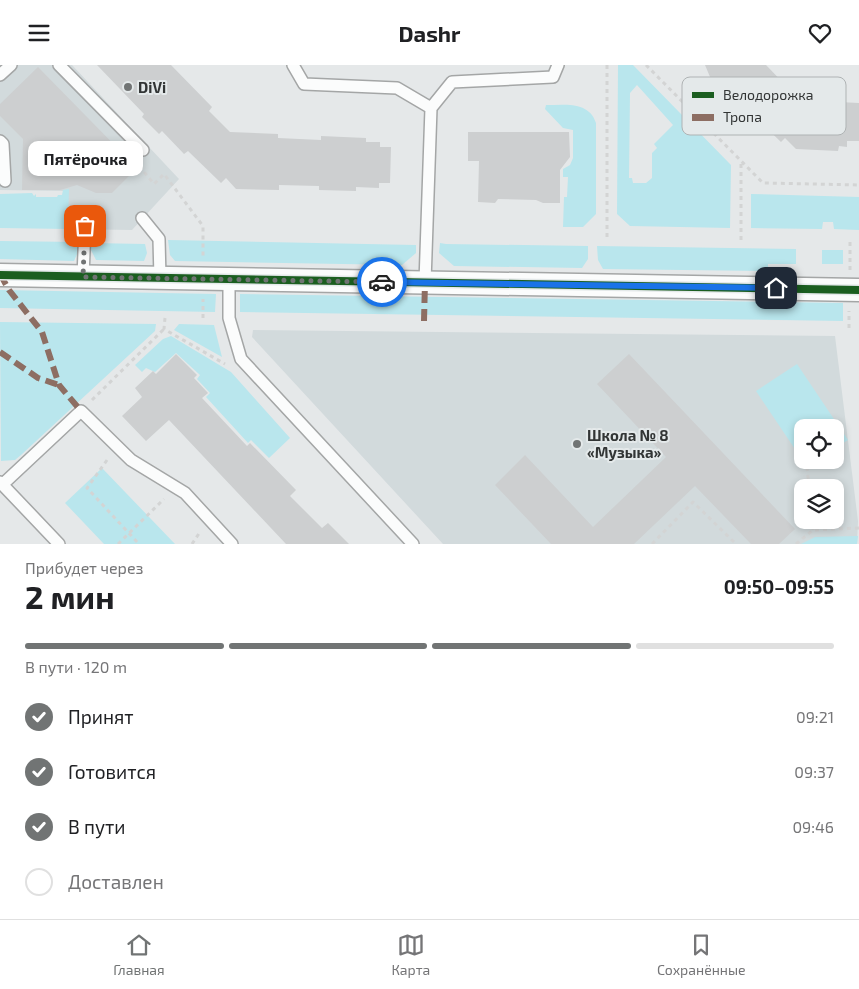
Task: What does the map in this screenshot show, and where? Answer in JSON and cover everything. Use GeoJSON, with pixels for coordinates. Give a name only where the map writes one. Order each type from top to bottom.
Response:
{"type":"FeatureCollection","features":[{"type":"Feature","properties":{"kind":"street"},"geometry":{"type":"LineString","coordinates":[[0,275],[425,283],[853,288]]}},
{"type":"Feature","properties":{"kind":"lane"},"geometry":{"type":"LineString","coordinates":[[0,75],[11,65]]}},
{"type":"Feature","properties":{"kind":"lane"},"geometry":{"type":"LineString","coordinates":[[59,65],[143,150]]}},
{"type":"Feature","properties":{"kind":"lane"},"geometry":{"type":"LineString","coordinates":[[293,65],[304,84],[396,88],[431,108]]}},
{"type":"Feature","properties":{"kind":"lane"},"geometry":{"type":"LineString","coordinates":[[425,283],[431,108],[452,82],[553,77],[558,65]]}},
{"type":"Feature","properties":{"kind":"lane"},"geometry":{"type":"LineString","coordinates":[[0,141],[3,144],[5,181]]}},
{"type":"Feature","properties":{"kind":"lane"},"geometry":{"type":"LineString","coordinates":[[142,218],[159,239],[160,278]]}},
{"type":"Feature","properties":{"kind":"lane"},"geometry":{"type":"LineString","coordinates":[[83,277],[85,226]]}},
{"type":"Feature","properties":{"kind":"lane"},"geometry":{"type":"LineString","coordinates":[[229,279],[229,318],[241,359],[413,544]]}},
{"type":"Feature","properties":{"kind":"lane"},"geometry":{"type":"LineString","coordinates":[[59,544],[1,484],[80,411],[131,460],[185,493],[232,544]]}},
{"type":"Feature","properties":{"kind":"path"},"geometry":{"type":"LineString","coordinates":[[607,65],[607,238]]}},
{"type":"Feature","properties":{"kind":"path"},"geometry":{"type":"LineString","coordinates":[[646,65],[682,101]]}},
{"type":"Feature","properties":{"kind":"path"},"geometry":{"type":"LineString","coordinates":[[716,135],[763,183],[859,185]]}},
{"type":"Feature","properties":{"kind":"path"},"geometry":{"type":"LineString","coordinates":[[741,160],[741,240]]}},
{"type":"Feature","properties":{"kind":"path"},"geometry":{"type":"LineString","coordinates":[[142,170],[154,183],[164,174],[203,226],[203,262]]}},
{"type":"Feature","properties":{"kind":"path"},"geometry":{"type":"LineString","coordinates":[[849,328],[853,288],[850,241]]}},
{"type":"Feature","properties":{"kind":"path"},"geometry":{"type":"LineString","coordinates":[[203,293],[203,318]]}},
{"type":"Feature","properties":{"kind":"path"},"geometry":{"type":"LineString","coordinates":[[80,411],[164,329]]}},
{"type":"Feature","properties":{"kind":"path"},"geometry":{"type":"LineString","coordinates":[[117,446],[87,488],[139,544]]}},
{"type":"Feature","properties":{"kind":"path"},"geometry":{"type":"LineString","coordinates":[[118,544],[177,487]]}},
{"type":"Feature","properties":{"kind":"path"},"geometry":{"type":"LineString","coordinates":[[652,544],[693,502],[736,544]]}},
{"type":"Feature","properties":{"kind":"path"},"geometry":{"type":"LineString","coordinates":[[796,544],[813,530],[859,528]]}},
{"type":"Feature","properties":{"kind":"shaded area"},"geometry":{"type":"Polygon","coordinates":[[[0,65],[72,65],[179,179],[132,230],[68,229],[68,191],[0,190],[0,65]]]}},
{"type":"Feature","properties":{"kind":"shaded area"},"geometry":{"type":"Polygon","coordinates":[[[618,65],[633,65],[682,115],[682,135],[702,135],[731,165],[730,228],[630,226],[617,214],[618,65]],[[637,85],[630,93],[629,178],[632,178],[633,183],[646,183],[652,178],[652,153],[657,148],[654,144],[673,125],[637,85]]]}},
{"type":"Feature","properties":{"kind":"shaded area"},"geometry":{"type":"Polygon","coordinates":[[[546,105],[568,105],[582,108],[593,116],[596,123],[596,214],[583,227],[563,227],[564,197],[567,197],[568,177],[563,177],[563,169],[570,165],[573,158],[573,130],[563,128],[545,109],[546,105]]]}},
{"type":"Feature","properties":{"kind":"shaded area"},"geometry":{"type":"Polygon","coordinates":[[[69,189],[68,229],[0,228],[0,194],[32,193],[34,196],[36,194],[36,197],[57,197],[62,195],[63,190],[69,189]]]}},
{"type":"Feature","properties":{"kind":"shaded area"},"geometry":{"type":"Polygon","coordinates":[[[751,194],[859,197],[859,230],[834,229],[833,222],[823,222],[822,229],[751,228],[751,194]]]}},
{"type":"Feature","properties":{"kind":"shaded area"},"geometry":{"type":"Polygon","coordinates":[[[168,240],[416,245],[416,253],[402,265],[175,261],[170,255],[168,240]]]}},
{"type":"Feature","properties":{"kind":"shaded area"},"geometry":{"type":"Polygon","coordinates":[[[0,241],[78,242],[78,252],[74,261],[0,259],[0,241]]]}},
{"type":"Feature","properties":{"kind":"shaded area"},"geometry":{"type":"Polygon","coordinates":[[[91,243],[145,244],[147,253],[144,261],[96,260],[91,250],[91,243]]]}},
{"type":"Feature","properties":{"kind":"shaded area"},"geometry":{"type":"Polygon","coordinates":[[[440,243],[588,246],[588,259],[582,268],[454,266],[439,253],[440,243]]]}},
{"type":"Feature","properties":{"kind":"shaded area"},"geometry":{"type":"Polygon","coordinates":[[[597,246],[796,249],[796,264],[768,264],[768,271],[603,269],[598,260],[597,246]]]}},
{"type":"Feature","properties":{"kind":"shaded area"},"geometry":{"type":"Polygon","coordinates":[[[822,250],[843,250],[843,264],[822,264],[822,250]]]}},
{"type":"Feature","properties":{"kind":"shaded area"},"geometry":{"type":"Polygon","coordinates":[[[0,290],[216,294],[215,312],[0,308],[0,290]]]}},
{"type":"Feature","properties":{"kind":"shaded area"},"geometry":{"type":"Polygon","coordinates":[[[240,294],[843,303],[843,321],[240,312],[240,294]]]}},
{"type":"Feature","properties":{"kind":"shaded area"},"geometry":{"type":"Polygon","coordinates":[[[0,322],[156,324],[155,331],[21,455],[15,460],[1,461],[0,322]]]}},
{"type":"Feature","properties":{"kind":"shaded area"},"geometry":{"type":"Polygon","coordinates":[[[179,324],[214,325],[222,357],[174,330],[179,324]]]}},
{"type":"Feature","properties":{"kind":"shaded area","name":"Школа № 8 «Музыка»"},"geometry":{"type":"Polygon","coordinates":[[[253,330],[835,336],[858,521],[857,544],[443,544],[252,337],[253,330]]]}},
{"type":"Feature","properties":{"kind":"shaded area"},"geometry":{"type":"Polygon","coordinates":[[[171,336],[231,372],[290,438],[269,458],[251,440],[248,443],[206,397],[210,393],[197,379],[200,375],[176,353],[155,372],[146,368],[142,372],[135,365],[163,339],[171,336]]]}},
{"type":"Feature","properties":{"kind":"shaded area"},"geometry":{"type":"Polygon","coordinates":[[[797,364],[834,419],[794,419],[794,448],[756,391],[797,364]]]}},
{"type":"Feature","properties":{"kind":"shaded area"},"geometry":{"type":"Polygon","coordinates":[[[844,434],[848,440],[844,442],[844,434]]]}},
{"type":"Feature","properties":{"kind":"shaded area"},"geometry":{"type":"Polygon","coordinates":[[[102,468],[175,544],[104,544],[65,503],[102,468]]]}},
{"type":"Feature","properties":{"kind":"shaded area"},"geometry":{"type":"Polygon","coordinates":[[[858,536],[857,544],[801,544],[815,537],[858,536]]]}},
{"type":"Feature","properties":{"kind":"building"},"geometry":{"type":"Polygon","coordinates":[[[97,65],[171,65],[212,107],[209,111],[230,132],[278,134],[278,138],[321,140],[321,136],[366,138],[366,142],[380,142],[380,147],[391,147],[390,183],[379,183],[379,188],[356,187],[356,191],[319,190],[319,186],[279,185],[279,190],[236,189],[226,178],[221,183],[188,151],[184,154],[162,131],[159,134],[142,117],[144,114],[97,65]]]}},
{"type":"Feature","properties":{"kind":"building"},"geometry":{"type":"Polygon","coordinates":[[[705,65],[766,65],[778,77],[710,77],[705,65]]]}},
{"type":"Feature","properties":{"kind":"building"},"geometry":{"type":"Polygon","coordinates":[[[38,67],[137,168],[112,193],[96,193],[77,185],[60,190],[22,190],[23,139],[0,116],[0,104],[38,67]]]}},
{"type":"Feature","properties":{"kind":"building"},"geometry":{"type":"Polygon","coordinates":[[[846,102],[859,103],[859,141],[847,141],[847,147],[839,146],[838,151],[796,149],[785,138],[781,142],[774,135],[846,135],[846,102]]]}},
{"type":"Feature","properties":{"kind":"building"},"geometry":{"type":"Polygon","coordinates":[[[468,132],[569,132],[570,157],[560,170],[560,203],[498,199],[495,203],[478,202],[479,161],[468,161],[468,132]]]}},
{"type":"Feature","properties":{"kind":"building"},"geometry":{"type":"Polygon","coordinates":[[[176,354],[197,375],[194,378],[208,393],[202,398],[247,446],[250,443],[296,490],[290,496],[322,528],[328,523],[349,544],[286,544],[169,420],[146,441],[122,416],[142,397],[135,388],[153,371],[156,374],[176,354]]]}},
{"type":"Feature","properties":{"kind":"building"},"geometry":{"type":"Polygon","coordinates":[[[629,354],[795,529],[779,544],[751,544],[695,486],[634,544],[551,544],[495,485],[525,455],[593,527],[666,457],[597,384],[629,354]]]}},
{"type":"Feature","properties":{"kind":"marked path"},"geometry":{"type":"LineString","coordinates":[[0,274],[9,290],[42,332],[59,385],[81,411]]}},
{"type":"Feature","properties":{"kind":"marked path"},"geometry":{"type":"LineString","coordinates":[[424,321],[425,282]]}},
{"type":"Feature","properties":{"kind":"marked path"},"geometry":{"type":"LineString","coordinates":[[0,352],[38,378],[59,385]]}},
{"type":"Feature","properties":{"kind":"cycle path"},"geometry":{"type":"LineString","coordinates":[[0,275],[859,290]]}},
{"type":"Feature","properties":{"kind":"way so far"},"geometry":{"type":"LineString","coordinates":[[85,226],[83,277],[382,282]]}},
{"type":"Feature","properties":{"kind":"place","name":"DiVi"},"geometry":{"type":"Point","coordinates":[128,87]}},
{"type":"Feature","properties":{"kind":"place","name":"Пятёрочка"},"geometry":{"type":"Point","coordinates":[85,226]}},
{"type":"Feature","properties":{"kind":"place","name":"Школа № 8 «Музыка»"},"geometry":{"type":"Point","coordinates":[577,444]}},
{"type":"Feature","properties":{"kind":"route"},"geometry":{"type":"LineString","coordinates":[[382,282],[776,288]]}}]}
